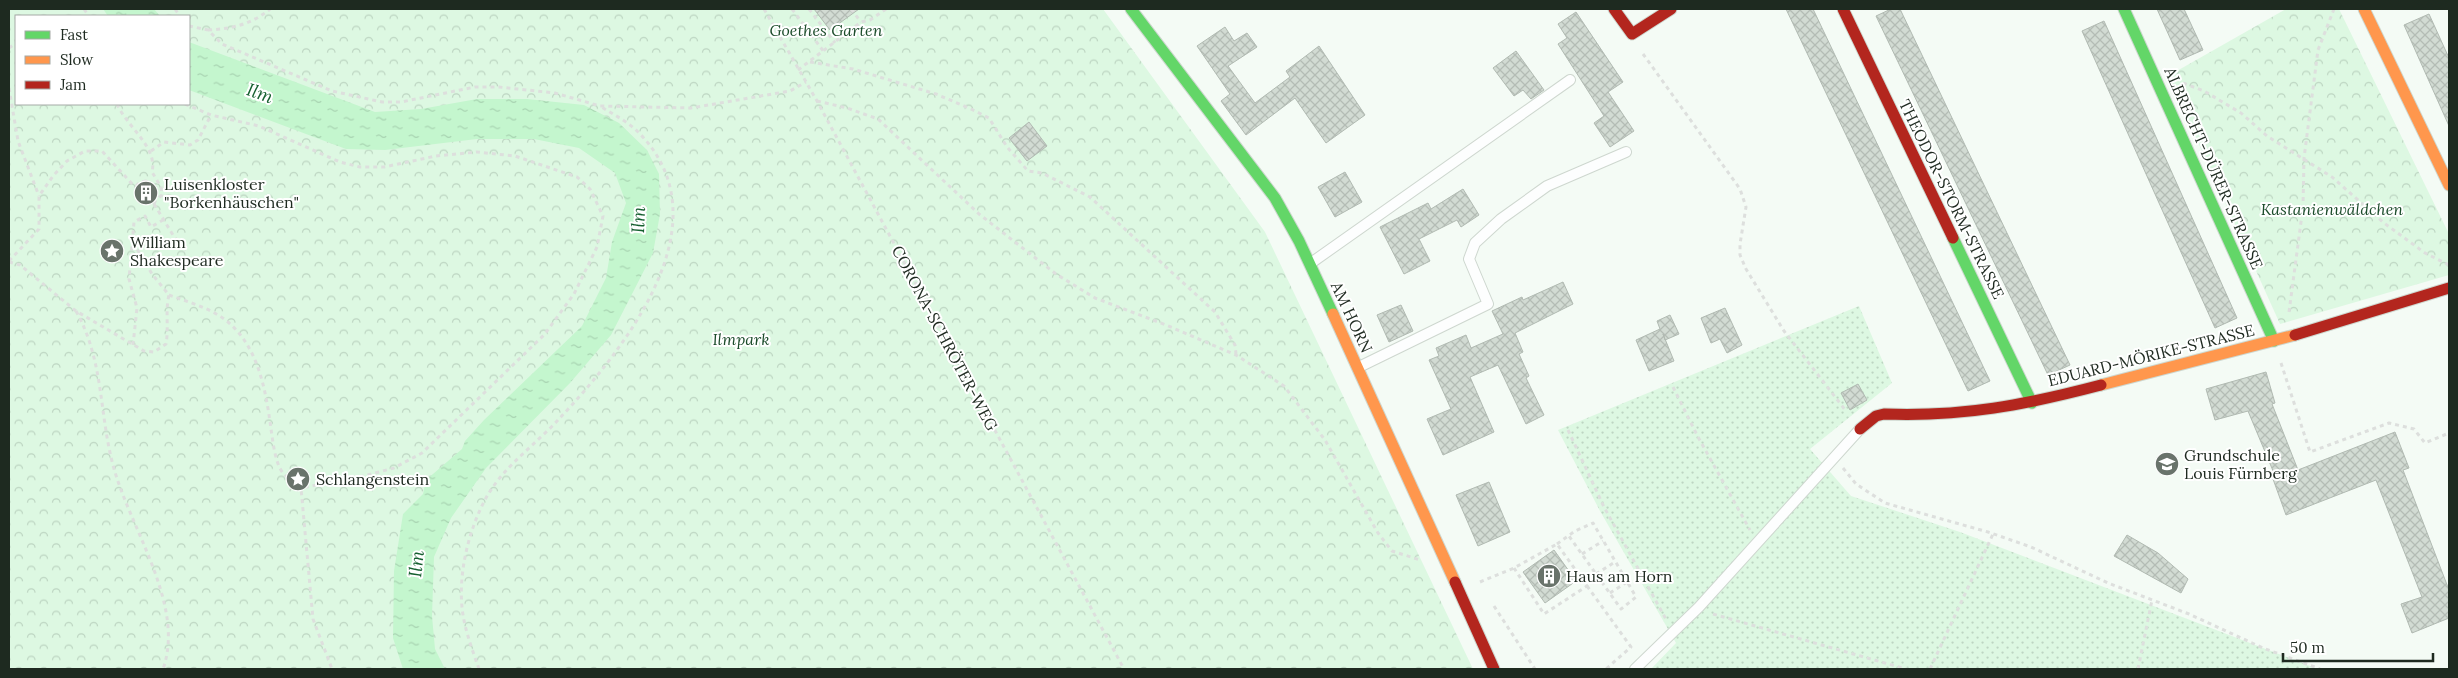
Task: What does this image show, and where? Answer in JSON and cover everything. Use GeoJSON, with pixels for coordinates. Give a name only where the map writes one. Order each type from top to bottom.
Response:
{"type":"FeatureCollection","features":[{"type":"Feature","properties":{"kind":"street","name":"AM HORN"},"geometry":{"type":"LineString","coordinates":[[1131,9],[1275,198],[1310,264],[1358,367],[1494,669]]}},
{"type":"Feature","properties":{"kind":"street"},"geometry":{"type":"LineString","coordinates":[[1614,9],[1632,34],[1670,9]]}},
{"type":"Feature","properties":{"kind":"street","name":"THEODOR-STORM-STRASSE"},"geometry":{"type":"LineString","coordinates":[[1843,9],[2032,403]]}},
{"type":"Feature","properties":{"kind":"street","name":"ALBRECHT-DÜRER-STRASSE"},"geometry":{"type":"LineString","coordinates":[[2124,9],[2274,341]]}},
{"type":"Feature","properties":{"kind":"street"},"geometry":{"type":"LineString","coordinates":[[2364,9],[2449,184]]}},
{"type":"Feature","properties":{"kind":"street","name":"EDUARD-MÖRIKE-STRASSE"},"geometry":{"type":"LineString","coordinates":[[1860,429],[1876,416],[1884,414],[1950,416],[2001,410],[2032,403],[2274,341],[2449,288]]}},
{"type":"Feature","properties":{"kind":"lane"},"geometry":{"type":"LineString","coordinates":[[1310,264],[1570,80]]}},
{"type":"Feature","properties":{"kind":"lane"},"geometry":{"type":"LineString","coordinates":[[1358,367],[1488,304],[1469,259],[1474,243],[1501,219],[1547,186],[1626,152]]}},
{"type":"Feature","properties":{"kind":"lane"},"geometry":{"type":"LineString","coordinates":[[1635,669],[1699,607],[1860,429]]}},
{"type":"Feature","properties":{"kind":"path"},"geometry":{"type":"LineString","coordinates":[[190,26],[208,30],[236,27],[250,22],[270,9]]}},
{"type":"Feature","properties":{"kind":"path","name":"CORONA-SCHRÖTER-WEG"},"geometry":{"type":"LineString","coordinates":[[764,9],[817,101],[1124,669]]}},
{"type":"Feature","properties":{"kind":"path"},"geometry":{"type":"LineString","coordinates":[[792,9],[824,52]]}},
{"type":"Feature","properties":{"kind":"path"},"geometry":{"type":"LineString","coordinates":[[809,9],[836,42]]}},
{"type":"Feature","properties":{"kind":"path"},"geometry":{"type":"LineString","coordinates":[[851,9],[861,22]]}},
{"type":"Feature","properties":{"kind":"path"},"geometry":{"type":"LineString","coordinates":[[798,70],[861,22],[870,20],[886,9]]}},
{"type":"Feature","properties":{"kind":"path"},"geometry":{"type":"LineString","coordinates":[[2288,315],[2303,207],[2304,158],[2318,50],[2334,9]]}},
{"type":"Feature","properties":{"kind":"path"},"geometry":{"type":"LineString","coordinates":[[208,30],[222,44],[332,90],[363,99],[401,102],[453,90],[499,87],[555,93],[600,106],[691,108],[790,91],[806,82]]}},
{"type":"Feature","properties":{"kind":"path"},"geometry":{"type":"LineString","coordinates":[[1632,34],[1634,41],[1740,189],[1746,208],[1740,255],[1746,269],[1784,331],[1860,429]]}},
{"type":"Feature","properties":{"kind":"path"},"geometry":{"type":"LineString","coordinates":[[810,62],[853,69],[928,92],[988,118],[1008,147],[1028,171],[1042,173],[1090,197],[1214,312],[1235,345],[1236,355]]}},
{"type":"Feature","properties":{"kind":"path"},"geometry":{"type":"LineString","coordinates":[[2154,75],[2177,80],[2204,91],[2241,113],[2267,136],[2332,177],[2384,224],[2425,253],[2449,265]]}},
{"type":"Feature","properties":{"kind":"path"},"geometry":{"type":"LineString","coordinates":[[9,88],[18,141],[39,196],[39,229],[9,262],[20,265],[76,310],[144,351],[154,352],[166,344],[169,330],[166,308],[169,295]]}},
{"type":"Feature","properties":{"kind":"path"},"geometry":{"type":"LineString","coordinates":[[817,101],[878,119],[979,214],[1056,274],[1095,298],[1166,325],[1236,355],[1284,386],[1325,440],[1378,533],[1392,551],[1430,562],[1444,559]]}},
{"type":"Feature","properties":{"kind":"path"},"geometry":{"type":"LineString","coordinates":[[117,105],[123,117],[151,151],[152,172],[161,187],[162,195],[155,202]]}},
{"type":"Feature","properties":{"kind":"path"},"geometry":{"type":"LineString","coordinates":[[187,105],[211,115],[259,126],[340,162],[360,167],[384,167],[436,156],[477,152],[515,156],[577,177],[590,190],[603,216],[597,247],[574,294],[544,335],[422,453],[394,468],[360,477],[301,488]]}},
{"type":"Feature","properties":{"kind":"path"},"geometry":{"type":"LineString","coordinates":[[479,669],[465,627],[462,605],[466,559],[475,524],[487,497],[496,484],[558,420],[611,360],[646,308],[668,253],[672,206],[669,186],[662,164],[641,135],[629,124],[600,106]]}},
{"type":"Feature","properties":{"kind":"path"},"geometry":{"type":"LineString","coordinates":[[151,151],[164,142],[190,145],[198,140],[211,115]]}},
{"type":"Feature","properties":{"kind":"path"},"geometry":{"type":"LineString","coordinates":[[39,196],[67,161],[86,151],[102,151],[136,186],[136,193],[142,199],[155,202]]}},
{"type":"Feature","properties":{"kind":"path"},"geometry":{"type":"LineString","coordinates":[[136,186],[140,182],[150,183],[156,194],[155,202],[163,220],[185,251]]}},
{"type":"Feature","properties":{"kind":"path"},"geometry":{"type":"LineString","coordinates":[[134,345],[137,308],[130,279],[134,244],[134,222],[145,216],[151,227],[163,220]]}},
{"type":"Feature","properties":{"kind":"path"},"geometry":{"type":"LineString","coordinates":[[134,244],[152,274],[169,295],[205,309],[228,322],[247,346],[258,367],[266,393],[273,446],[283,473],[301,488],[313,619],[332,669]]}},
{"type":"Feature","properties":{"kind":"path"},"geometry":{"type":"LineString","coordinates":[[76,310],[89,338],[101,389],[113,466],[148,554],[165,612],[168,655],[163,669]]}},
{"type":"Feature","properties":{"kind":"path"},"geometry":{"type":"LineString","coordinates":[[2274,341],[2310,452],[2389,423],[2414,429],[2425,443],[2449,433]]}},
{"type":"Feature","properties":{"kind":"path"},"geometry":{"type":"LineString","coordinates":[[1673,387],[1742,517],[1759,540]]}},
{"type":"Feature","properties":{"kind":"path"},"geometry":{"type":"LineString","coordinates":[[1568,430],[1608,515],[1666,620],[1676,630]]}},
{"type":"Feature","properties":{"kind":"path"},"geometry":{"type":"LineString","coordinates":[[1834,456],[1856,484],[1885,502],[1993,534],[2031,548],[2108,583],[2263,648],[2320,669]]}},
{"type":"Feature","properties":{"kind":"path"},"geometry":{"type":"LineString","coordinates":[[1505,572],[1514,568],[1569,536],[1593,523],[1636,597],[1621,608],[1569,536]]}},
{"type":"Feature","properties":{"kind":"path"},"geometry":{"type":"LineString","coordinates":[[1930,669],[1993,534]]}},
{"type":"Feature","properties":{"kind":"path"},"geometry":{"type":"LineString","coordinates":[[1582,554],[1604,541]]}},
{"type":"Feature","properties":{"kind":"path"},"geometry":{"type":"LineString","coordinates":[[1557,544],[1631,647],[1606,669]]}},
{"type":"Feature","properties":{"kind":"path"},"geometry":{"type":"LineString","coordinates":[[1596,574],[1615,562]]}},
{"type":"Feature","properties":{"kind":"path"},"geometry":{"type":"LineString","coordinates":[[1514,568],[1544,614],[1587,586]]}},
{"type":"Feature","properties":{"kind":"path"},"geometry":{"type":"LineString","coordinates":[[1610,593],[1627,582]]}},
{"type":"Feature","properties":{"kind":"path"},"geometry":{"type":"LineString","coordinates":[[1479,583],[1484,590]]}},
{"type":"Feature","properties":{"kind":"path"},"geometry":{"type":"LineString","coordinates":[[1488,598],[1535,669]]}},
{"type":"Feature","properties":{"kind":"path"},"geometry":{"type":"LineString","coordinates":[[2138,669],[2152,600]]}},
{"type":"Feature","properties":{"kind":"path"},"geometry":{"type":"LineString","coordinates":[[1699,607],[1708,612],[1906,669]]}},
{"type":"Feature","properties":{"kind":"green space","name":"Ilmpark"},"geometry":{"type":"Polygon","coordinates":[[[9,9],[1103,9],[1265,232],[1473,669],[9,669],[9,9]]]}},
{"type":"Feature","properties":{"kind":"green space","name":"Kastanienwäldchen"},"geometry":{"type":"Polygon","coordinates":[[[2286,9],[2339,9],[2449,234],[2449,275],[2280,324],[2168,76],[2286,9]]]}},
{"type":"Feature","properties":{"kind":"green space"},"geometry":{"type":"Polygon","coordinates":[[[1859,306],[1892,383],[1810,449],[1851,496],[1960,532],[2318,669],[1651,669],[1676,643],[1600,511],[1558,430],[1859,306]]]}},
{"type":"Feature","properties":{"kind":"water"},"geometry":{"type":"Polygon","coordinates":[[[103,9],[154,9],[159,15],[107,15],[103,9]]]}},
{"type":"Feature","properties":{"kind":"water","name":"Ilm"},"geometry":{"type":"Polygon","coordinates":[[[190,42],[375,112],[421,109],[477,99],[527,99],[584,105],[619,123],[647,150],[659,174],[660,214],[653,253],[611,335],[570,383],[486,468],[451,518],[434,557],[432,616],[435,649],[445,669],[403,669],[393,638],[394,571],[403,514],[423,494],[426,480],[462,449],[465,441],[484,420],[582,326],[606,278],[612,242],[626,203],[615,173],[579,148],[534,139],[477,139],[385,150],[346,149],[190,90],[190,42]]]}},
{"type":"Feature","properties":{"kind":"building"},"geometry":{"type":"Polygon","coordinates":[[[814,9],[859,9],[830,30],[814,9]]]}},
{"type":"Feature","properties":{"kind":"building"},"geometry":{"type":"Polygon","coordinates":[[[1786,9],[1813,9],[1990,381],[1968,391],[1786,9]]]}},
{"type":"Feature","properties":{"kind":"building"},"geometry":{"type":"Polygon","coordinates":[[[1891,9],[1900,9],[2070,365],[2048,375],[1876,16],[1891,9]]]}},
{"type":"Feature","properties":{"kind":"building"},"geometry":{"type":"Polygon","coordinates":[[[2157,9],[2184,9],[2203,50],[2180,60],[2157,9]]]}},
{"type":"Feature","properties":{"kind":"building"},"geometry":{"type":"Polygon","coordinates":[[[1576,12],[1623,82],[1608,92],[1634,131],[1610,147],[1594,123],[1604,116],[1558,44],[1567,38],[1558,24],[1576,12]]]}},
{"type":"Feature","properties":{"kind":"building"},"geometry":{"type":"Polygon","coordinates":[[[2429,14],[2449,58],[2449,126],[2404,25],[2429,14]]]}},
{"type":"Feature","properties":{"kind":"building"},"geometry":{"type":"Polygon","coordinates":[[[2104,21],[2237,318],[2215,328],[2082,31],[2104,21]]]}},
{"type":"Feature","properties":{"kind":"building"},"geometry":{"type":"Polygon","coordinates":[[[1225,27],[1234,41],[1247,33],[1257,47],[1228,66],[1255,103],[1290,77],[1286,71],[1319,46],[1365,115],[1326,143],[1295,98],[1246,135],[1221,101],[1230,94],[1197,46],[1225,27]]]}},
{"type":"Feature","properties":{"kind":"building"},"geometry":{"type":"Polygon","coordinates":[[[1516,51],[1544,90],[1531,99],[1523,90],[1514,96],[1493,68],[1516,51]]]}},
{"type":"Feature","properties":{"kind":"building"},"geometry":{"type":"Polygon","coordinates":[[[1029,122],[1047,146],[1027,161],[1009,138],[1029,122]]]}},
{"type":"Feature","properties":{"kind":"building"},"geometry":{"type":"Polygon","coordinates":[[[1345,172],[1362,202],[1335,217],[1318,187],[1345,172]]]}},
{"type":"Feature","properties":{"kind":"building"},"geometry":{"type":"Polygon","coordinates":[[[1463,189],[1479,215],[1461,227],[1457,220],[1419,239],[1430,261],[1404,274],[1380,227],[1428,203],[1431,209],[1463,189]]]}},
{"type":"Feature","properties":{"kind":"building"},"geometry":{"type":"Polygon","coordinates":[[[1563,282],[1573,304],[1515,333],[1523,352],[1519,354],[1529,376],[1526,378],[1544,415],[1526,424],[1498,365],[1470,377],[1494,432],[1443,455],[1427,419],[1451,409],[1429,360],[1439,356],[1436,348],[1466,335],[1471,348],[1503,334],[1492,311],[1522,297],[1523,300],[1563,282]]]}},
{"type":"Feature","properties":{"kind":"building"},"geometry":{"type":"Polygon","coordinates":[[[1401,305],[1413,331],[1389,342],[1377,315],[1401,305]]]}},
{"type":"Feature","properties":{"kind":"building"},"geometry":{"type":"Polygon","coordinates":[[[1725,308],[1742,345],[1727,353],[1720,339],[1711,343],[1701,318],[1725,308]]]}},
{"type":"Feature","properties":{"kind":"building"},"geometry":{"type":"Polygon","coordinates":[[[1670,315],[1679,334],[1665,340],[1674,361],[1649,371],[1636,340],[1660,329],[1657,321],[1670,315]]]}},
{"type":"Feature","properties":{"kind":"building"},"geometry":{"type":"Polygon","coordinates":[[[2266,372],[2275,403],[2272,404],[2298,470],[2395,432],[2409,468],[2403,470],[2449,590],[2449,618],[2412,633],[2401,604],[2422,597],[2376,480],[2286,515],[2273,479],[2276,478],[2248,411],[2215,420],[2206,389],[2266,372]]]}},
{"type":"Feature","properties":{"kind":"building"},"geometry":{"type":"Polygon","coordinates":[[[1858,384],[1867,400],[1850,410],[1841,393],[1858,384]]]}},
{"type":"Feature","properties":{"kind":"building"},"geometry":{"type":"Polygon","coordinates":[[[1489,482],[1510,532],[1478,546],[1456,495],[1489,482]]]}},
{"type":"Feature","properties":{"kind":"building"},"geometry":{"type":"Polygon","coordinates":[[[2127,535],[2158,553],[2188,579],[2181,593],[2114,556],[2127,535]]]}},
{"type":"Feature","properties":{"kind":"building","name":"Haus am Horn"},"geometry":{"type":"Polygon","coordinates":[[[1554,550],[1576,581],[1545,603],[1523,572],[1554,550]]]}},
{"type":"Feature","properties":{"kind":"traffic: fast"},"geometry":{"type":"LineString","coordinates":[[1131,9],[1275,198],[1299,241],[1333,314]]}},
{"type":"Feature","properties":{"kind":"traffic: fast"},"geometry":{"type":"LineString","coordinates":[[2124,9],[2274,341]]}},
{"type":"Feature","properties":{"kind":"traffic: fast"},"geometry":{"type":"LineString","coordinates":[[1953,238],[2032,403]]}},
{"type":"Feature","properties":{"kind":"traffic: slow"},"geometry":{"type":"LineString","coordinates":[[2364,9],[2449,185]]}},
{"type":"Feature","properties":{"kind":"traffic: slow"},"geometry":{"type":"LineString","coordinates":[[1333,314],[1455,582]]}},
{"type":"Feature","properties":{"kind":"traffic: slow"},"geometry":{"type":"LineString","coordinates":[[2101,385],[2295,335]]}},
{"type":"Feature","properties":{"kind":"traffic: jam"},"geometry":{"type":"LineString","coordinates":[[1614,9],[1632,34],[1671,9]]}},
{"type":"Feature","properties":{"kind":"traffic: jam"},"geometry":{"type":"LineString","coordinates":[[1843,9],[1953,238]]}},
{"type":"Feature","properties":{"kind":"traffic: jam"},"geometry":{"type":"LineString","coordinates":[[2295,335],[2449,288]]}},
{"type":"Feature","properties":{"kind":"traffic: jam"},"geometry":{"type":"LineString","coordinates":[[1860,429],[1876,416],[1884,414],[1941,414],[1994,408],[2020,404],[2101,385]]}},
{"type":"Feature","properties":{"kind":"traffic: jam"},"geometry":{"type":"LineString","coordinates":[[1455,582],[1494,669]]}},
{"type":"Feature","properties":{"kind":"place","name":"Luisenkloster \"Borkenhäuschen\""},"geometry":{"type":"Point","coordinates":[146,193]}},
{"type":"Feature","properties":{"kind":"place","name":"William Shakespeare"},"geometry":{"type":"Point","coordinates":[112,251]}},
{"type":"Feature","properties":{"kind":"place","name":"Grundschule Louis Fürnberg"},"geometry":{"type":"Point","coordinates":[2167,464]}},
{"type":"Feature","properties":{"kind":"place","name":"Schlangenstein"},"geometry":{"type":"Point","coordinates":[298,479]}},
{"type":"Feature","properties":{"kind":"place","name":"Haus am Horn"},"geometry":{"type":"Point","coordinates":[1549,576]}},
{"type":"Feature","properties":{"kind":"park label","name":"Goethes Garten"},"geometry":{"type":"Point","coordinates":[826,30]}}]}
